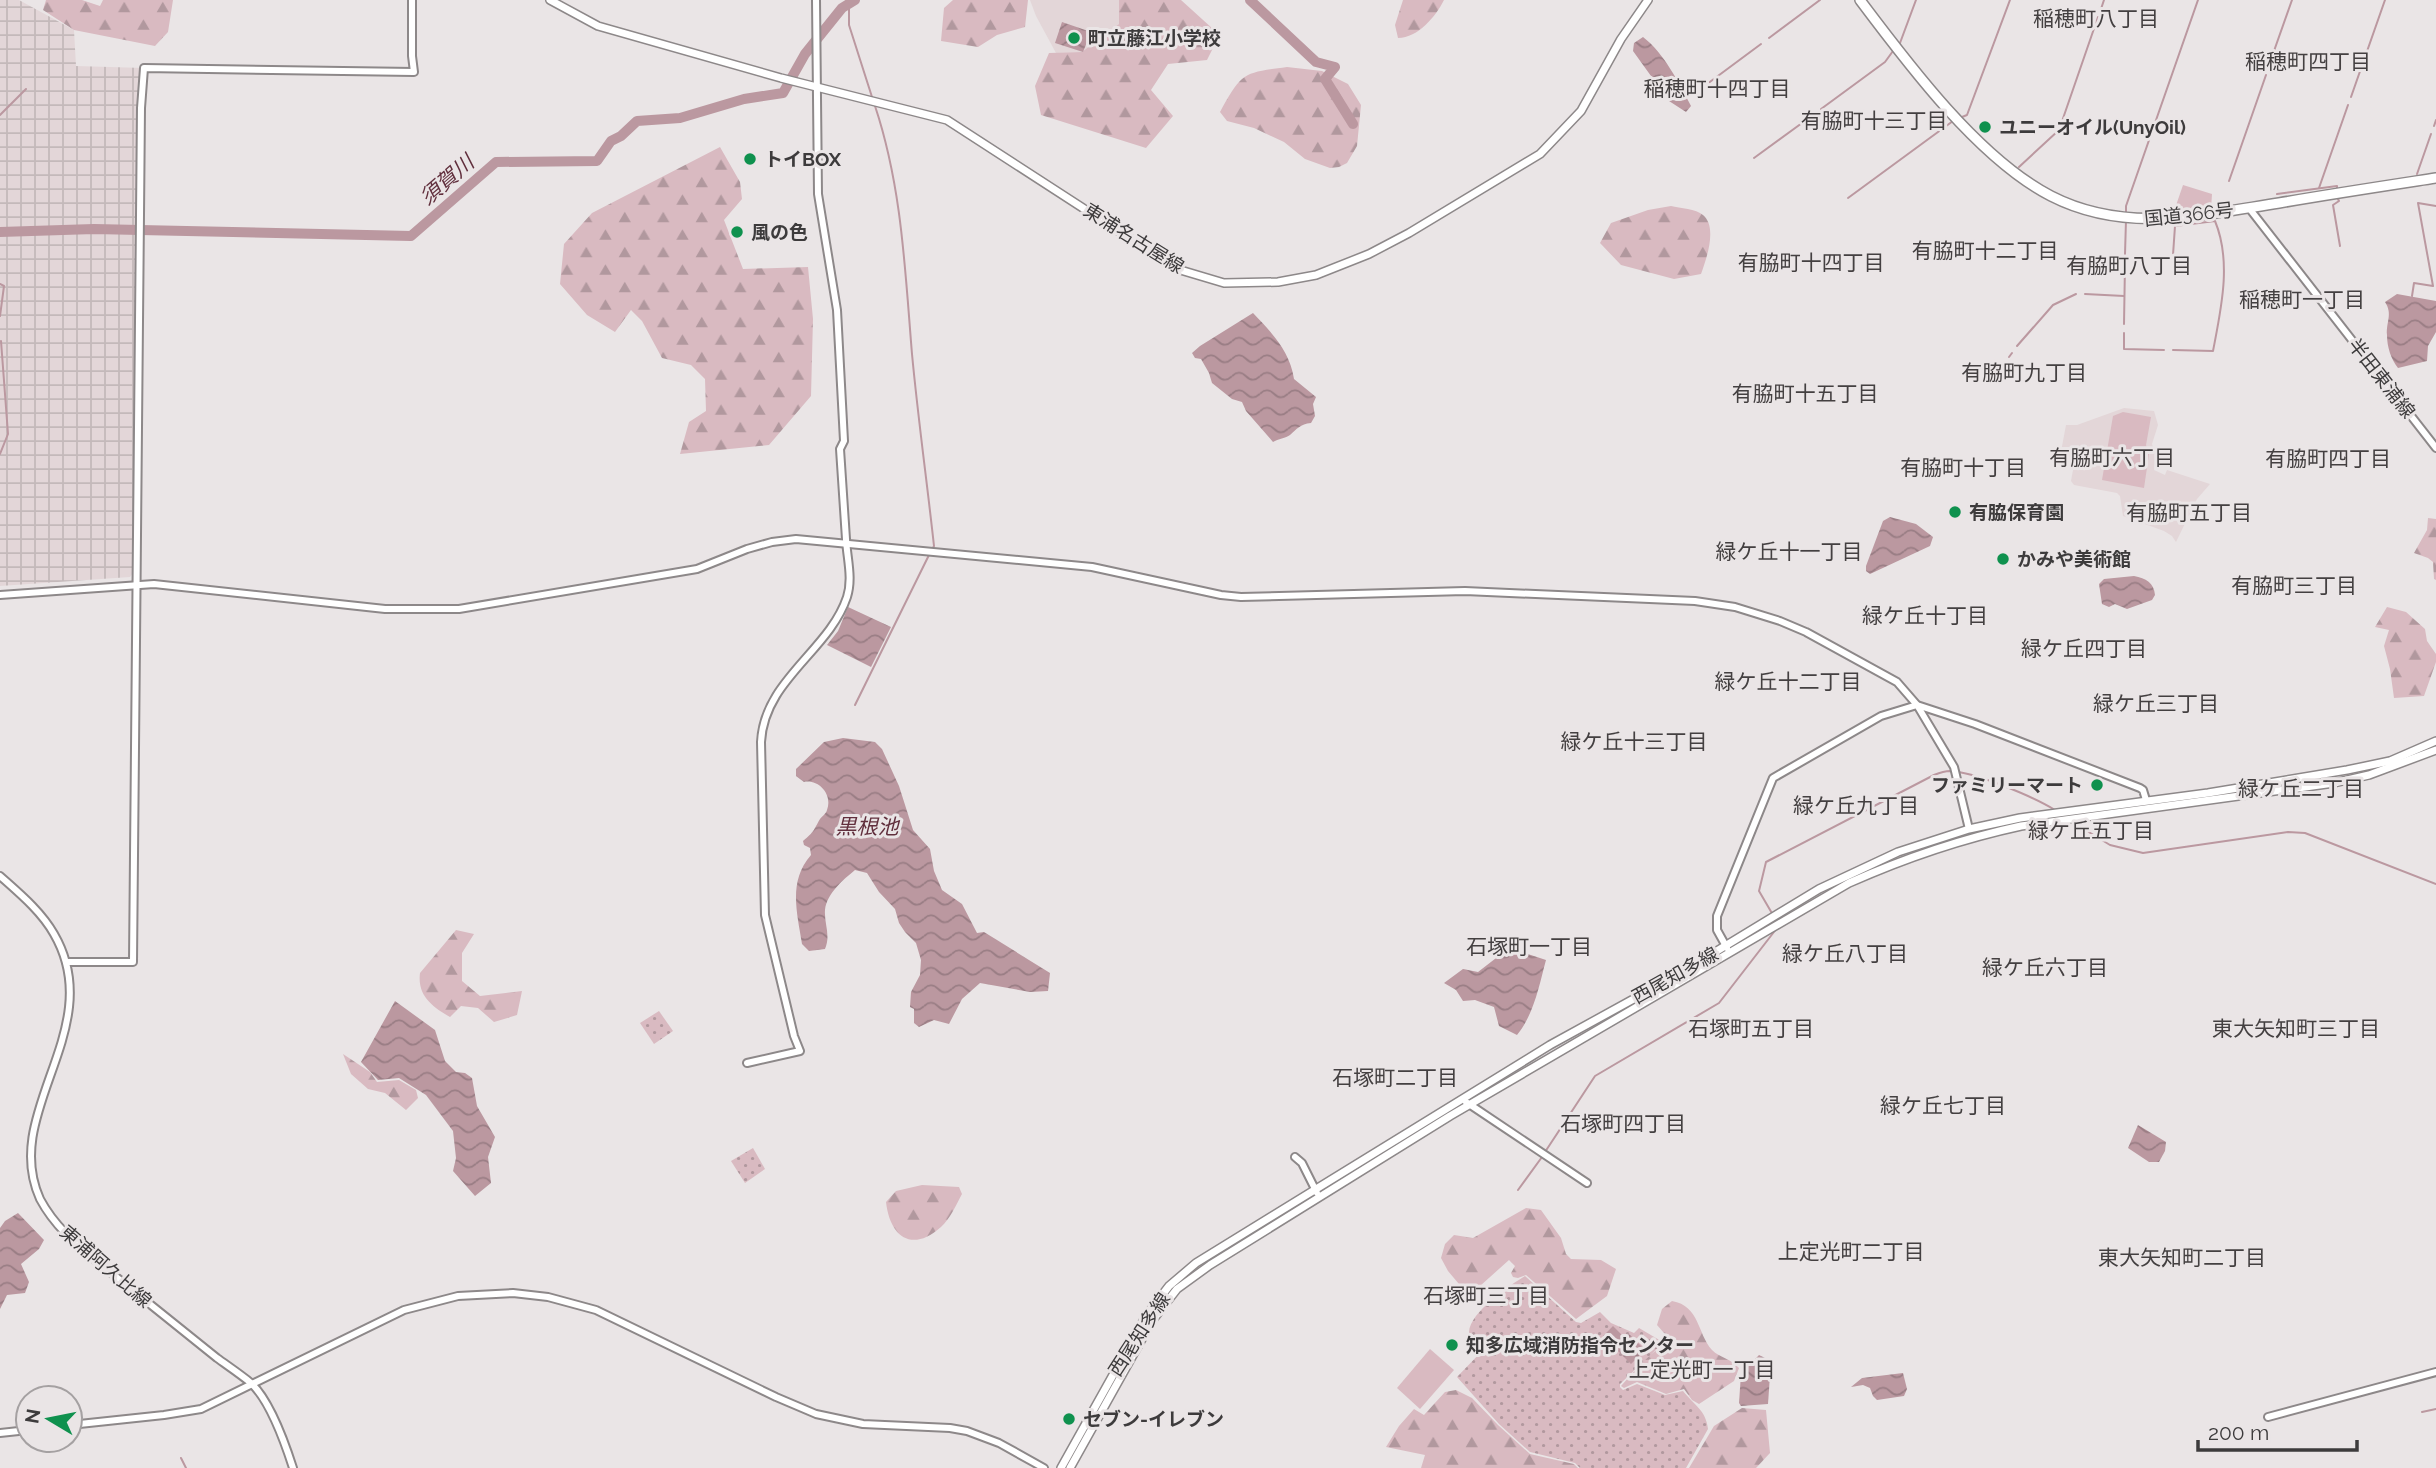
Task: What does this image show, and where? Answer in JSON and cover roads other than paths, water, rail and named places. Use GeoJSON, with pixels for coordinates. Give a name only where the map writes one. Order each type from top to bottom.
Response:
{"type":"FeatureCollection","features":[{"type":"Feature","properties":{"kind":"highway","name":"国道366号"},"geometry":{"type":"LineString","coordinates":[[1860,0],[1928,86],[2004,164],[2041,190],[2070,205],[2100,215],[2126,219],[2170,220],[2436,178]]}},
{"type":"Feature","properties":{"kind":"main road","name":"東浦名古屋線"},"geometry":{"type":"LineString","coordinates":[[550,0],[598,26],[781,78],[947,120],[1177,269],[1224,283],[1278,282],[1316,275],[1369,254],[1409,233],[1540,153],[1581,111],[1621,39],[1648,0]]}},
{"type":"Feature","properties":{"kind":"main road","name":"西尾知多線"},"geometry":{"type":"LineString","coordinates":[[1070,1468],[1152,1321],[1177,1289],[1210,1265],[1469,1105],[1776,920],[1902,859],[1971,837],[2146,800],[2347,770],[2390,761],[2436,741]]}},
{"type":"Feature","properties":{"kind":"main road","name":"西尾知多線"},"geometry":{"type":"LineString","coordinates":[[1776,920],[1819,889],[1898,852],[1969,829],[2054,813],[2073,818],[2334,783],[2369,775],[2436,750]]}},
{"type":"Feature","properties":{"kind":"main road","name":"西尾知多線"},"geometry":{"type":"LineString","coordinates":[[1060,1468],[1146,1315],[1170,1286],[1200,1259],[1550,1045],[1728,949]]}},
{"type":"Feature","properties":{"kind":"street"},"geometry":{"type":"LineString","coordinates":[[66,962],[133,962],[141,108],[144,68],[414,72],[412,0]]}},
{"type":"Feature","properties":{"kind":"street"},"geometry":{"type":"LineString","coordinates":[[747,1063],[800,1051],[765,915],[761,735],[772,702],[826,633],[847,598],[851,577],[846,544],[840,449],[844,441],[837,310],[818,194],[816,0]]}},
{"type":"Feature","properties":{"kind":"street","name":"半田東浦線"},"geometry":{"type":"LineString","coordinates":[[2249,208],[2436,448]]}},
{"type":"Feature","properties":{"kind":"street"},"geometry":{"type":"LineString","coordinates":[[0,595],[137,584],[190,587],[385,609],[459,609],[697,569],[772,542],[815,539],[1092,567],[1241,597],[1465,591],[1724,605],[1771,618],[1806,632],[1896,682],[1928,719],[1955,772],[1969,829]]}},
{"type":"Feature","properties":{"kind":"street"},"geometry":{"type":"LineString","coordinates":[[1728,949],[1717,930],[1717,916],[1773,778],[1881,716],[1917,705],[1975,724],[2140,788],[2146,800]]}},
{"type":"Feature","properties":{"kind":"street","name":"東浦阿久比線"},"geometry":{"type":"LineString","coordinates":[[0,876],[47,923],[66,962],[70,998],[67,1021],[36,1112],[30,1144],[32,1174],[40,1199],[68,1238],[252,1384],[278,1427],[293,1468]]}},
{"type":"Feature","properties":{"kind":"street"},"geometry":{"type":"LineString","coordinates":[[1462,1098],[1587,1183]]}},
{"type":"Feature","properties":{"kind":"street"},"geometry":{"type":"LineString","coordinates":[[1295,1157],[1302,1163],[1320,1198]]}},
{"type":"Feature","properties":{"kind":"street"},"geometry":{"type":"LineString","coordinates":[[84,1423],[188,1412],[219,1401],[404,1310],[458,1296],[513,1293],[548,1297],[596,1310],[816,1414],[863,1424],[967,1431],[999,1443],[1044,1468]]}},
{"type":"Feature","properties":{"kind":"street"},"geometry":{"type":"LineString","coordinates":[[2268,1417],[2436,1372]]}},
{"type":"Feature","properties":{"kind":"water"},"geometry":{"type":"Polygon","coordinates":[[[1062,22],[1091,32],[1083,52],[1055,43],[1062,22]]]}},
{"type":"Feature","properties":{"kind":"water"},"geometry":{"type":"Polygon","coordinates":[[[1643,37],[1658,51],[1676,78],[1691,106],[1686,112],[1669,101],[1633,51],[1634,43],[1643,37]]]}},
{"type":"Feature","properties":{"kind":"water"},"geometry":{"type":"Polygon","coordinates":[[[2397,294],[2436,301],[2436,332],[2428,346],[2427,361],[2398,368],[2391,357],[2388,344],[2389,314],[2385,302],[2397,294]]]}},
{"type":"Feature","properties":{"kind":"water"},"geometry":{"type":"Polygon","coordinates":[[[1253,313],[1284,351],[1294,379],[1316,397],[1313,404],[1315,416],[1311,423],[1273,442],[1246,411],[1242,402],[1232,399],[1212,383],[1201,359],[1195,358],[1192,353],[1253,313]]]}},
{"type":"Feature","properties":{"kind":"water"},"geometry":{"type":"Polygon","coordinates":[[[1890,517],[1916,524],[1933,537],[1930,546],[1870,574],[1866,571],[1866,566],[1883,521],[1890,517]]]}},
{"type":"Feature","properties":{"kind":"water"},"geometry":{"type":"Polygon","coordinates":[[[2134,576],[2151,584],[2155,595],[2152,600],[2127,609],[2115,604],[2109,607],[2102,604],[2099,584],[2104,579],[2134,576]]]}},
{"type":"Feature","properties":{"kind":"water"},"geometry":{"type":"Polygon","coordinates":[[[848,607],[891,627],[871,667],[827,645],[838,631],[848,607]]]}},
{"type":"Feature","properties":{"kind":"water","name":"黒根池"},"geometry":{"type":"Polygon","coordinates":[[[843,738],[875,742],[882,749],[899,786],[913,830],[930,849],[934,871],[942,890],[962,904],[977,933],[984,932],[1050,973],[1048,991],[1030,992],[980,983],[962,999],[949,1024],[934,1020],[919,1027],[914,1023],[914,1009],[910,1007],[911,992],[920,975],[921,960],[916,943],[905,932],[895,909],[879,892],[867,873],[855,870],[836,887],[826,904],[825,949],[809,951],[802,944],[797,886],[799,875],[811,855],[810,848],[804,845],[803,841],[826,811],[828,798],[819,785],[804,782],[796,776],[796,769],[824,742],[843,738]]]}},
{"type":"Feature","properties":{"kind":"water"},"geometry":{"type":"Polygon","coordinates":[[[1516,946],[1519,951],[1546,960],[1532,1009],[1517,1035],[1499,1026],[1494,1007],[1475,1000],[1463,1001],[1456,990],[1444,983],[1463,969],[1478,972],[1509,948],[1516,946]]]}},
{"type":"Feature","properties":{"kind":"water"},"geometry":{"type":"Polygon","coordinates":[[[395,1001],[435,1030],[445,1061],[456,1072],[465,1073],[472,1078],[477,1106],[495,1137],[488,1157],[491,1183],[475,1196],[453,1171],[456,1158],[453,1131],[426,1095],[399,1078],[378,1080],[361,1062],[395,1001]]]}},
{"type":"Feature","properties":{"kind":"water"},"geometry":{"type":"Polygon","coordinates":[[[2138,1125],[2166,1142],[2159,1162],[2149,1162],[2128,1148],[2138,1125]]]}},
{"type":"Feature","properties":{"kind":"water"},"geometry":{"type":"Polygon","coordinates":[[[18,1213],[44,1240],[39,1249],[21,1264],[29,1282],[25,1293],[7,1295],[0,1309],[0,1228],[5,1221],[18,1213]]]}},
{"type":"Feature","properties":{"kind":"water"},"geometry":{"type":"Polygon","coordinates":[[[1613,1326],[1624,1337],[1628,1333],[1645,1350],[1631,1364],[1603,1336],[1613,1326]]]}},
{"type":"Feature","properties":{"kind":"water"},"geometry":{"type":"Polygon","coordinates":[[[1759,1355],[1771,1361],[1768,1404],[1741,1406],[1741,1374],[1759,1355]]]}},
{"type":"Feature","properties":{"kind":"water"},"geometry":{"type":"Polygon","coordinates":[[[1903,1373],[1907,1389],[1904,1396],[1877,1400],[1870,1388],[1863,1385],[1851,1387],[1862,1378],[1903,1373]]]}},
{"type":"Feature","properties":{"kind":"waterway","name":"須賀川"},"geometry":{"type":"LineString","coordinates":[[0,232],[94,229],[411,236],[496,162],[597,161],[611,141],[621,136],[637,121],[680,118],[744,99],[783,93],[805,54],[842,8],[855,0]]}},
{"type":"Feature","properties":{"kind":"waterway"},"geometry":{"type":"LineString","coordinates":[[1250,0],[1316,62],[1335,67],[1325,79],[1353,124]]}},
{"type":"Feature","properties":{"kind":"waterway"},"geometry":{"type":"LineString","coordinates":[[1769,38],[1820,0]]}},
{"type":"Feature","properties":{"kind":"waterway"},"geometry":{"type":"LineString","coordinates":[[1900,43],[1916,0]]}},
{"type":"Feature","properties":{"kind":"waterway"},"geometry":{"type":"LineString","coordinates":[[1962,117],[1967,115],[2010,0]]}},
{"type":"Feature","properties":{"kind":"waterway"},"geometry":{"type":"LineString","coordinates":[[2101,9],[2104,0]]}},
{"type":"Feature","properties":{"kind":"waterway"},"geometry":{"type":"LineString","coordinates":[[2126,214],[2126,206],[2198,0]]}},
{"type":"Feature","properties":{"kind":"waterway"},"geometry":{"type":"LineString","coordinates":[[2268,68],[2292,0]]}},
{"type":"Feature","properties":{"kind":"waterway"},"geometry":{"type":"LineString","coordinates":[[2351,97],[2385,0]]}},
{"type":"Feature","properties":{"kind":"waterway"},"geometry":{"type":"LineString","coordinates":[[849,3],[849,25],[872,97]]}},
{"type":"Feature","properties":{"kind":"waterway"},"geometry":{"type":"LineString","coordinates":[[2019,167],[2059,130],[2098,17]]}},
{"type":"Feature","properties":{"kind":"waterway"},"geometry":{"type":"LineString","coordinates":[[1699,90],[1761,44]]}},
{"type":"Feature","properties":{"kind":"waterway"},"geometry":{"type":"LineString","coordinates":[[1821,109],[1885,62],[1893,51]]}},
{"type":"Feature","properties":{"kind":"waterway"},"geometry":{"type":"LineString","coordinates":[[2229,181],[2266,75]]}},
{"type":"Feature","properties":{"kind":"waterway"},"geometry":{"type":"LineString","coordinates":[[0,115],[26,89]]}},
{"type":"Feature","properties":{"kind":"waterway"},"geometry":{"type":"LineString","coordinates":[[2319,188],[2348,105]]}},
{"type":"Feature","properties":{"kind":"waterway"},"geometry":{"type":"LineString","coordinates":[[875,106],[891,167],[901,229],[914,378],[934,546],[932,550]]}},
{"type":"Feature","properties":{"kind":"waterway"},"geometry":{"type":"LineString","coordinates":[[1754,158],[1813,115]]}},
{"type":"Feature","properties":{"kind":"waterway"},"geometry":{"type":"LineString","coordinates":[[2434,126],[2436,120]]}},
{"type":"Feature","properties":{"kind":"waterway"},"geometry":{"type":"LineString","coordinates":[[1848,198],[1953,121]]}},
{"type":"Feature","properties":{"kind":"waterway"},"geometry":{"type":"LineString","coordinates":[[2417,174],[2431,134]]}},
{"type":"Feature","properties":{"kind":"waterway"},"geometry":{"type":"LineString","coordinates":[[2277,194],[2337,188]]}},
{"type":"Feature","properties":{"kind":"waterway"},"geometry":{"type":"LineString","coordinates":[[2338,199],[2333,205],[2340,246]]}},
{"type":"Feature","properties":{"kind":"waterway"},"geometry":{"type":"LineString","coordinates":[[2412,296],[2414,283],[2433,286],[2418,203],[2436,206]]}},
{"type":"Feature","properties":{"kind":"waterway"},"geometry":{"type":"LineString","coordinates":[[2125,254],[2126,220]]}},
{"type":"Feature","properties":{"kind":"waterway"},"geometry":{"type":"LineString","coordinates":[[2173,255],[2175,226],[2215,221],[2224,269],[2222,302],[2213,351],[2173,350]]}},
{"type":"Feature","properties":{"kind":"waterway"},"geometry":{"type":"LineString","coordinates":[[2124,324],[2125,264]]}},
{"type":"Feature","properties":{"kind":"waterway"},"geometry":{"type":"LineString","coordinates":[[0,284],[4,286],[0,316]]}},
{"type":"Feature","properties":{"kind":"waterway"},"geometry":{"type":"LineString","coordinates":[[2017,346],[2053,305],[2076,294]]}},
{"type":"Feature","properties":{"kind":"waterway"},"geometry":{"type":"LineString","coordinates":[[2085,294],[2124,296]]}},
{"type":"Feature","properties":{"kind":"waterway"},"geometry":{"type":"LineString","coordinates":[[2124,333],[2124,349],[2164,350]]}},
{"type":"Feature","properties":{"kind":"waterway"},"geometry":{"type":"LineString","coordinates":[[0,454],[8,434],[1,341]]}},
{"type":"Feature","properties":{"kind":"waterway"},"geometry":{"type":"LineString","coordinates":[[2009,357],[2012,353]]}},
{"type":"Feature","properties":{"kind":"waterway"},"geometry":{"type":"LineString","coordinates":[[855,705],[929,555]]}},
{"type":"Feature","properties":{"kind":"waterway"},"geometry":{"type":"LineString","coordinates":[[1773,915],[1759,891],[1766,862],[1936,774],[1961,772],[1989,780],[2055,810]]}},
{"type":"Feature","properties":{"kind":"waterway"},"geometry":{"type":"LineString","coordinates":[[2074,823],[2110,845],[2143,853],[2288,832],[2305,833],[2436,884]]}},
{"type":"Feature","properties":{"kind":"waterway"},"geometry":{"type":"LineString","coordinates":[[1545,1152],[1595,1076],[1719,1003],[1777,928]]}},
{"type":"Feature","properties":{"kind":"waterway"},"geometry":{"type":"LineString","coordinates":[[1518,1190],[1542,1157]]}},
{"type":"Feature","properties":{"kind":"waterway"},"geometry":{"type":"LineString","coordinates":[[2422,1412],[2436,1409]]}},
{"type":"Feature","properties":{"kind":"waterway"},"geometry":{"type":"LineString","coordinates":[[181,1458],[186,1468]]}},
{"type":"Feature","properties":{"kind":"place","name":"町立藤江小学校"},"geometry":{"type":"Point","coordinates":[1074,38]}},
{"type":"Feature","properties":{"kind":"place","name":"ユニーオイル(UnyOil)"},"geometry":{"type":"Point","coordinates":[1985,127]}},
{"type":"Feature","properties":{"kind":"place","name":"トイBOX"},"geometry":{"type":"Point","coordinates":[750,159]}},
{"type":"Feature","properties":{"kind":"place","name":"風の色"},"geometry":{"type":"Point","coordinates":[737,232]}},
{"type":"Feature","properties":{"kind":"place","name":"有脇保育園"},"geometry":{"type":"Point","coordinates":[1955,512]}},
{"type":"Feature","properties":{"kind":"place","name":"かみや美術館"},"geometry":{"type":"Point","coordinates":[2003,559]}},
{"type":"Feature","properties":{"kind":"place","name":"ファミリーマート"},"geometry":{"type":"Point","coordinates":[2097,785]}},
{"type":"Feature","properties":{"kind":"place","name":"知多広域消防指令センター"},"geometry":{"type":"Point","coordinates":[1452,1345]}},
{"type":"Feature","properties":{"kind":"place","name":"セブン-イレブン"},"geometry":{"type":"Point","coordinates":[1069,1419]}},
{"type":"Feature","properties":{"kind":"district","name":"稲穂町八丁目"},"geometry":{"type":"Point","coordinates":[2096,19]}},
{"type":"Feature","properties":{"kind":"district","name":"稲穂町四丁目"},"geometry":{"type":"Point","coordinates":[2308,62]}},
{"type":"Feature","properties":{"kind":"district","name":"稲穂町十四丁目"},"geometry":{"type":"Point","coordinates":[1717,89]}},
{"type":"Feature","properties":{"kind":"district","name":"有脇町十三丁目"},"geometry":{"type":"Point","coordinates":[1874,121]}},
{"type":"Feature","properties":{"kind":"district","name":"有脇町十二丁目"},"geometry":{"type":"Point","coordinates":[1985,251]}},
{"type":"Feature","properties":{"kind":"district","name":"有脇町十四丁目"},"geometry":{"type":"Point","coordinates":[1811,263]}},
{"type":"Feature","properties":{"kind":"district","name":"有脇町八丁目"},"geometry":{"type":"Point","coordinates":[2129,266]}},
{"type":"Feature","properties":{"kind":"district","name":"稲穂町一丁目"},"geometry":{"type":"Point","coordinates":[2302,300]}},
{"type":"Feature","properties":{"kind":"district","name":"有脇町九丁目"},"geometry":{"type":"Point","coordinates":[2024,373]}},
{"type":"Feature","properties":{"kind":"district","name":"有脇町十五丁目"},"geometry":{"type":"Point","coordinates":[1805,394]}},
{"type":"Feature","properties":{"kind":"district","name":"有脇町六丁目"},"geometry":{"type":"Point","coordinates":[2112,458]}},
{"type":"Feature","properties":{"kind":"district","name":"有脇町四丁目"},"geometry":{"type":"Point","coordinates":[2328,459]}},
{"type":"Feature","properties":{"kind":"district","name":"有脇町十丁目"},"geometry":{"type":"Point","coordinates":[1963,468]}},
{"type":"Feature","properties":{"kind":"district","name":"有脇町五丁目"},"geometry":{"type":"Point","coordinates":[2189,513]}},
{"type":"Feature","properties":{"kind":"district","name":"緑ケ丘十一丁目"},"geometry":{"type":"Point","coordinates":[1789,552]}},
{"type":"Feature","properties":{"kind":"district","name":"有脇町三丁目"},"geometry":{"type":"Point","coordinates":[2294,586]}},
{"type":"Feature","properties":{"kind":"district","name":"緑ケ丘十丁目"},"geometry":{"type":"Point","coordinates":[1925,616]}},
{"type":"Feature","properties":{"kind":"district","name":"緑ケ丘四丁目"},"geometry":{"type":"Point","coordinates":[2084,649]}},
{"type":"Feature","properties":{"kind":"district","name":"緑ケ丘十二丁目"},"geometry":{"type":"Point","coordinates":[1788,682]}},
{"type":"Feature","properties":{"kind":"district","name":"緑ケ丘三丁目"},"geometry":{"type":"Point","coordinates":[2156,704]}},
{"type":"Feature","properties":{"kind":"district","name":"緑ケ丘十三丁目"},"geometry":{"type":"Point","coordinates":[1634,742]}},
{"type":"Feature","properties":{"kind":"district","name":"緑ケ丘二丁目"},"geometry":{"type":"Point","coordinates":[2301,789]}},
{"type":"Feature","properties":{"kind":"district","name":"緑ケ丘九丁目"},"geometry":{"type":"Point","coordinates":[1856,806]}},
{"type":"Feature","properties":{"kind":"district","name":"緑ケ丘五丁目"},"geometry":{"type":"Point","coordinates":[2091,831]}},
{"type":"Feature","properties":{"kind":"district","name":"石塚町一丁目"},"geometry":{"type":"Point","coordinates":[1529,947]}},
{"type":"Feature","properties":{"kind":"district","name":"緑ケ丘八丁目"},"geometry":{"type":"Point","coordinates":[1845,954]}},
{"type":"Feature","properties":{"kind":"district","name":"緑ケ丘六丁目"},"geometry":{"type":"Point","coordinates":[2045,968]}},
{"type":"Feature","properties":{"kind":"district","name":"石塚町五丁目"},"geometry":{"type":"Point","coordinates":[1751,1029]}},
{"type":"Feature","properties":{"kind":"district","name":"東大矢知町三丁目"},"geometry":{"type":"Point","coordinates":[2296,1029]}},
{"type":"Feature","properties":{"kind":"district","name":"石塚町二丁目"},"geometry":{"type":"Point","coordinates":[1395,1078]}},
{"type":"Feature","properties":{"kind":"district","name":"緑ケ丘七丁目"},"geometry":{"type":"Point","coordinates":[1943,1106]}},
{"type":"Feature","properties":{"kind":"district","name":"石塚町四丁目"},"geometry":{"type":"Point","coordinates":[1623,1124]}},
{"type":"Feature","properties":{"kind":"district","name":"上定光町二丁目"},"geometry":{"type":"Point","coordinates":[1851,1252]}},
{"type":"Feature","properties":{"kind":"district","name":"東大矢知町二丁目"},"geometry":{"type":"Point","coordinates":[2182,1258]}},
{"type":"Feature","properties":{"kind":"district","name":"石塚町三丁目"},"geometry":{"type":"Point","coordinates":[1486,1296]}},
{"type":"Feature","properties":{"kind":"district","name":"上定光町一丁目"},"geometry":{"type":"Point","coordinates":[1702,1370]}}]}
